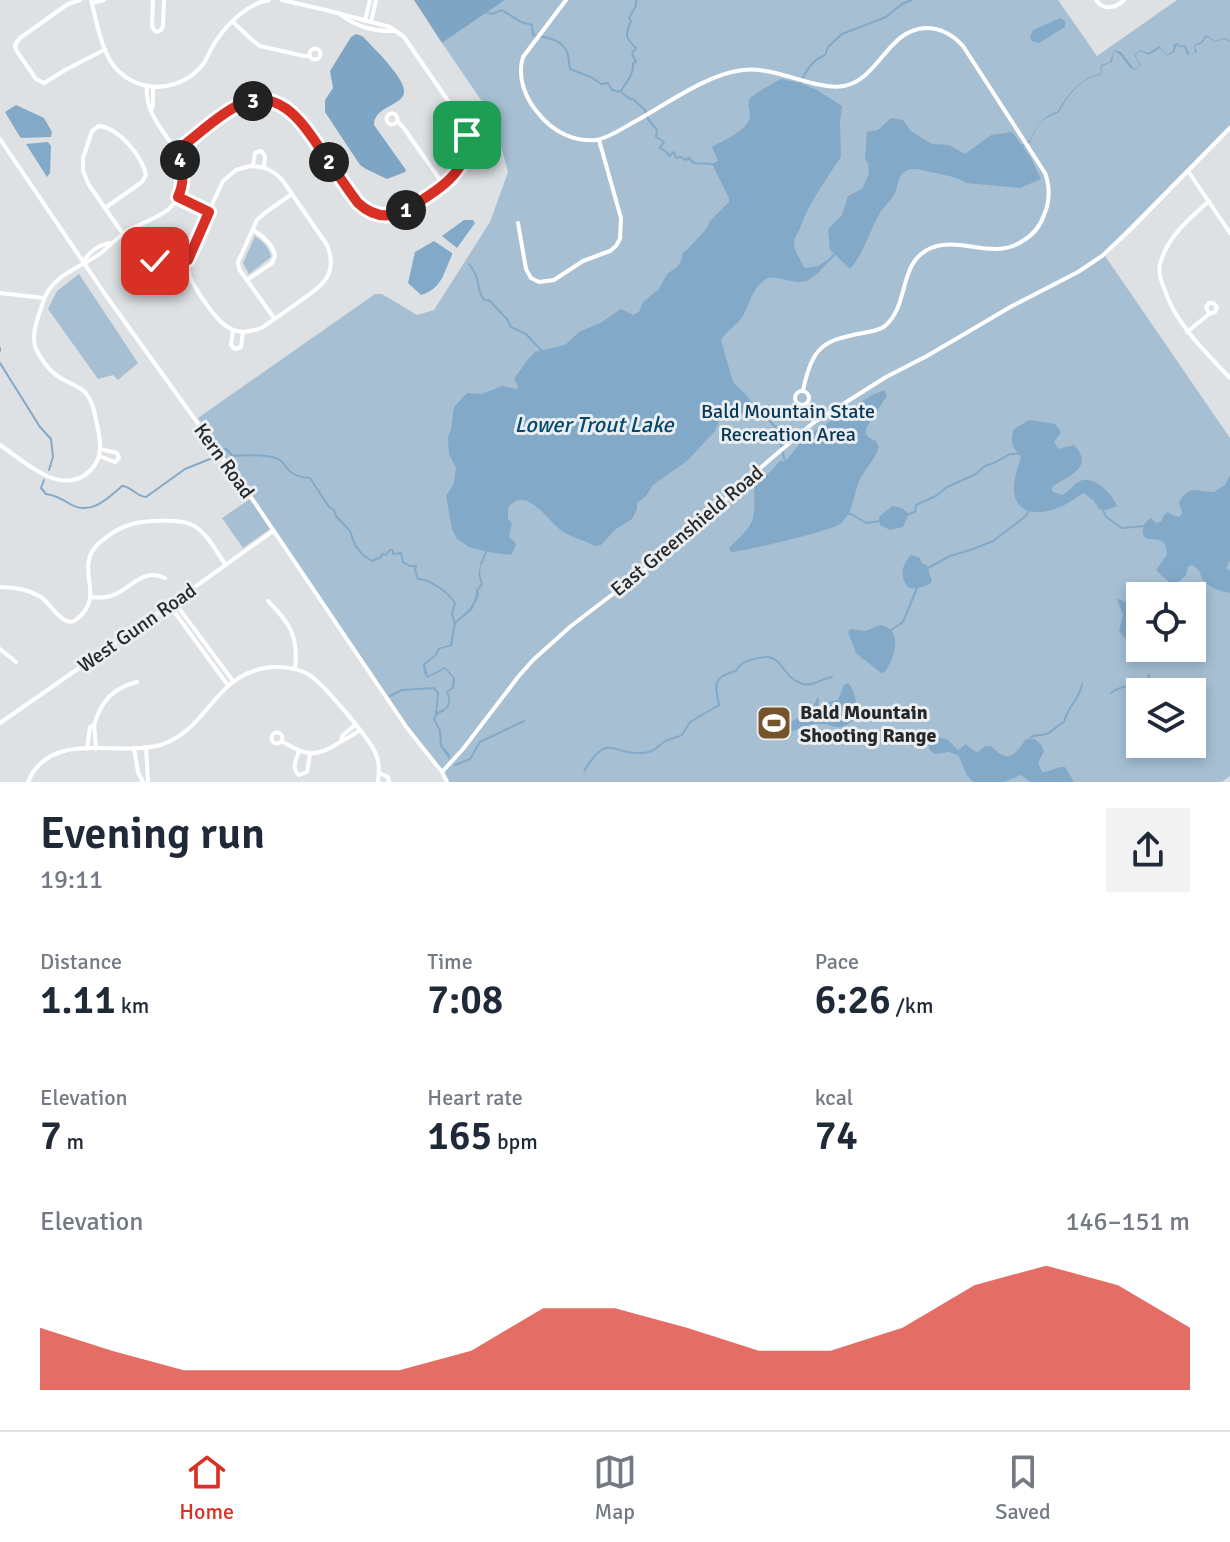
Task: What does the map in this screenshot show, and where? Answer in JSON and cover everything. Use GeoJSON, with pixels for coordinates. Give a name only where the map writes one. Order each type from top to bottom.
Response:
{"type":"FeatureCollection","features":[{"type":"Feature","properties":{"kind":"street"},"geometry":{"type":"LineString","coordinates":[[80,0],[68,4],[20,38],[16,50],[42,83],[104,50]]}},
{"type":"Feature","properties":{"kind":"street"},"geometry":{"type":"LineString","coordinates":[[104,0],[92,1],[104,50],[111,64],[133,81],[150,86],[172,85],[192,75],[233,22],[249,7],[269,0]]}},
{"type":"Feature","properties":{"kind":"street"},"geometry":{"type":"LineString","coordinates":[[153,0],[152,26],[157,32],[163,26],[164,0]]}},
{"type":"Feature","properties":{"kind":"street"},"geometry":{"type":"LineString","coordinates":[[175,149],[184,139],[238,106],[253,101],[268,101],[296,116],[358,203],[371,213],[385,216],[398,214],[457,172],[468,144],[465,127],[406,40],[390,27],[367,25],[326,10],[282,0]]}},
{"type":"Feature","properties":{"kind":"street"},"geometry":{"type":"LineString","coordinates":[[367,25],[373,0]]}},
{"type":"Feature","properties":{"kind":"street"},"geometry":{"type":"LineString","coordinates":[[566,0],[523,57],[520,68],[525,92],[536,112],[549,126],[566,135],[599,140],[707,81],[731,72],[759,69],[825,85],[845,86],[864,75],[908,32],[932,28],[954,36],[963,46],[1045,173],[1047,209],[1036,230],[1009,248],[991,250],[943,245],[924,252],[909,268],[900,302],[886,326],[836,338],[822,346],[808,368],[803,390]]}},
{"type":"Feature","properties":{"kind":"street"},"geometry":{"type":"LineString","coordinates":[[1096,0],[1106,8],[1119,5],[1124,0]]}},
{"type":"Feature","properties":{"kind":"street"},"geometry":{"type":"LineString","coordinates":[[233,22],[260,46],[310,56]]}},
{"type":"Feature","properties":{"kind":"street"},"geometry":{"type":"LineString","coordinates":[[0,445],[56,480],[76,480],[97,463],[101,443],[94,410],[87,395],[52,372],[36,349],[35,331],[44,298],[53,284],[102,253],[123,234],[161,216],[181,190],[181,162],[147,101],[150,86]]}},
{"type":"Feature","properties":{"kind":"street"},"geometry":{"type":"LineString","coordinates":[[397,121],[443,184]]}},
{"type":"Feature","properties":{"kind":"street"},"geometry":{"type":"LineString","coordinates":[[105,208],[142,182],[146,175],[144,167],[123,138],[102,125],[92,131],[83,166],[87,182],[105,208],[123,234]]}},
{"type":"Feature","properties":{"kind":"street","name":"East Greenshield Road"},"geometry":{"type":"LineString","coordinates":[[442,772],[518,677],[544,650],[676,546],[813,423],[886,377],[1089,265],[1112,248],[1229,130]]}},
{"type":"Feature","properties":{"kind":"street","name":"Kern Road"},"geometry":{"type":"LineString","coordinates":[[0,139],[83,263],[447,782]]}},
{"type":"Feature","properties":{"kind":"street"},"geometry":{"type":"LineString","coordinates":[[518,223],[526,269],[531,278],[539,282],[554,280],[583,261],[616,246],[620,239],[621,218],[599,140]]}},
{"type":"Feature","properties":{"kind":"street"},"geometry":{"type":"LineString","coordinates":[[253,166],[254,154],[261,151],[264,167]]}},
{"type":"Feature","properties":{"kind":"street"},"geometry":{"type":"LineString","coordinates":[[264,167],[279,176],[327,245],[331,265],[322,284],[259,329],[243,332],[233,330],[218,320],[194,286],[188,260],[226,178],[240,168],[264,167]]}},
{"type":"Feature","properties":{"kind":"street"},"geometry":{"type":"LineString","coordinates":[[1188,171],[1230,233]]}},
{"type":"Feature","properties":{"kind":"street"},"geometry":{"type":"LineString","coordinates":[[274,319],[239,269],[238,262],[252,229],[263,214],[292,194]]}},
{"type":"Feature","properties":{"kind":"street"},"geometry":{"type":"LineString","coordinates":[[176,200],[208,214]]}},
{"type":"Feature","properties":{"kind":"street"},"geometry":{"type":"LineString","coordinates":[[1209,201],[1174,236],[1158,268],[1173,311],[1187,332],[1230,376]]}},
{"type":"Feature","properties":{"kind":"street"},"geometry":{"type":"LineString","coordinates":[[247,280],[272,263],[275,256],[266,239],[252,229]]}},
{"type":"Feature","properties":{"kind":"street"},"geometry":{"type":"LineString","coordinates":[[164,258],[188,260]]}},
{"type":"Feature","properties":{"kind":"street"},"geometry":{"type":"LineString","coordinates":[[0,293],[44,298]]}},
{"type":"Feature","properties":{"kind":"street"},"geometry":{"type":"LineString","coordinates":[[1187,332],[1209,314]]}},
{"type":"Feature","properties":{"kind":"street"},"geometry":{"type":"LineString","coordinates":[[233,330],[231,345],[235,349],[241,347],[243,332]]}},
{"type":"Feature","properties":{"kind":"street"},"geometry":{"type":"LineString","coordinates":[[99,456],[115,462],[119,458],[117,453],[100,449]]}},
{"type":"Feature","properties":{"kind":"street"},"geometry":{"type":"LineString","coordinates":[[0,587],[28,591],[45,600],[62,619],[68,622],[75,620],[88,606],[91,597],[87,571],[92,553],[99,544],[132,523],[170,521],[190,524],[204,535],[226,565]]}},
{"type":"Feature","properties":{"kind":"street","name":"West Gunn Road"},"geometry":{"type":"LineString","coordinates":[[0,723],[273,531]]}},
{"type":"Feature","properties":{"kind":"street"},"geometry":{"type":"LineString","coordinates":[[91,597],[115,595],[147,575],[165,578]]}},
{"type":"Feature","properties":{"kind":"street"},"geometry":{"type":"LineString","coordinates":[[268,601],[292,630],[296,647],[295,669]]}},
{"type":"Feature","properties":{"kind":"street"},"geometry":{"type":"LineString","coordinates":[[172,604],[228,685]]}},
{"type":"Feature","properties":{"kind":"street"},"geometry":{"type":"LineString","coordinates":[[203,646],[233,681]]}},
{"type":"Feature","properties":{"kind":"street"},"geometry":{"type":"LineString","coordinates":[[0,649],[16,662]]}},
{"type":"Feature","properties":{"kind":"street"},"geometry":{"type":"LineString","coordinates":[[28,782],[36,767],[63,750],[146,747],[183,734],[228,685],[265,668],[295,669],[307,673],[324,686],[374,750],[378,782]]}},
{"type":"Feature","properties":{"kind":"street"},"geometry":{"type":"LineString","coordinates":[[96,749],[94,725],[108,696],[121,687],[137,682]]}},
{"type":"Feature","properties":{"kind":"street"},"geometry":{"type":"LineString","coordinates":[[87,749],[90,727],[94,725]]}},
{"type":"Feature","properties":{"kind":"street"},"geometry":{"type":"LineString","coordinates":[[340,742],[355,725]]}},
{"type":"Feature","properties":{"kind":"street"},"geometry":{"type":"LineString","coordinates":[[281,741],[310,754],[326,752],[360,730]]}},
{"type":"Feature","properties":{"kind":"street"},"geometry":{"type":"LineString","coordinates":[[146,747],[146,782]]}},
{"type":"Feature","properties":{"kind":"street"},"geometry":{"type":"LineString","coordinates":[[134,748],[138,772],[146,782]]}},
{"type":"Feature","properties":{"kind":"street"},"geometry":{"type":"LineString","coordinates":[[299,751],[294,767],[299,775],[307,772],[310,754]]}},
{"type":"Feature","properties":{"kind":"street"},"geometry":{"type":"LineString","coordinates":[[379,773],[388,777],[389,782]]}},
{"type":"Feature","properties":{"kind":"green space","name":"Bald Mountain State Recreation Area"},"geometry":{"type":"Polygon","coordinates":[[[505,0],[1058,0],[1097,56],[1177,0],[1230,0],[1230,125],[1103,253],[1230,438],[1230,776],[1222,782],[446,782],[198,418],[375,294],[382,294],[417,315],[434,310],[490,222],[508,172],[496,128],[442,43],[505,0]]]}},
{"type":"Feature","properties":{"kind":"green space"},"geometry":{"type":"Polygon","coordinates":[[[255,236],[263,242],[271,257],[249,274],[243,263],[255,236]]]}},
{"type":"Feature","properties":{"kind":"green space"},"geometry":{"type":"Polygon","coordinates":[[[79,274],[138,363],[118,380],[113,375],[98,379],[48,309],[57,291],[79,274]]]}},
{"type":"Feature","properties":{"kind":"green space"},"geometry":{"type":"Polygon","coordinates":[[[250,499],[270,529],[243,548],[222,518],[250,499]]]}},
{"type":"Feature","properties":{"kind":"shaded area"},"geometry":{"type":"Polygon","coordinates":[[[414,0],[505,0],[442,43],[414,0]]]}},
{"type":"Feature","properties":{"kind":"shaded area"},"geometry":{"type":"Polygon","coordinates":[[[356,34],[362,36],[386,62],[404,90],[400,99],[375,118],[374,125],[406,170],[387,179],[360,165],[325,112],[325,100],[333,88],[330,71],[356,34]]]}},
{"type":"Feature","properties":{"kind":"water"},"geometry":{"type":"Polygon","coordinates":[[[1060,18],[1065,21],[1065,27],[1039,43],[1032,41],[1033,30],[1060,18]]]}},
{"type":"Feature","properties":{"kind":"water"},"geometry":{"type":"Polygon","coordinates":[[[1206,35],[1215,41],[1224,38],[1230,42],[1224,39],[1215,42],[1207,37],[1202,43],[1195,46],[1197,52],[1187,55],[1184,47],[1177,44],[1174,52],[1167,56],[1160,48],[1149,55],[1140,51],[1135,55],[1141,65],[1134,70],[1114,51],[1112,62],[1102,66],[1101,75],[1087,79],[1100,74],[1101,65],[1110,62],[1114,50],[1121,52],[1134,69],[1140,65],[1134,55],[1140,50],[1149,53],[1159,46],[1167,55],[1173,51],[1174,44],[1178,43],[1185,45],[1190,54],[1195,52],[1194,45],[1206,35]]]}},
{"type":"Feature","properties":{"kind":"water","name":"Lower Trout Lake"},"geometry":{"type":"Polygon","coordinates":[[[781,79],[817,90],[842,106],[841,157],[813,200],[794,243],[805,268],[829,261],[805,281],[771,278],[761,282],[742,317],[721,340],[733,382],[764,413],[765,418],[738,412],[721,416],[715,431],[687,461],[653,485],[637,503],[632,519],[616,529],[601,545],[595,546],[565,533],[538,508],[523,500],[515,501],[508,508],[508,519],[512,523],[509,537],[516,545],[511,555],[469,547],[457,539],[446,496],[454,483],[456,468],[449,454],[448,437],[454,407],[467,393],[482,394],[502,386],[517,389],[514,379],[535,352],[565,345],[579,332],[621,309],[633,315],[639,312],[643,302],[659,289],[667,274],[677,267],[683,253],[729,202],[712,164],[718,161],[712,147],[743,128],[750,117],[750,98],[781,79]]]}},
{"type":"Feature","properties":{"kind":"water"},"geometry":{"type":"Polygon","coordinates":[[[1087,79],[1076,88],[1059,112],[1038,125],[1030,141],[1037,126],[1040,122],[1058,111],[1075,88],[1087,79]]]}},
{"type":"Feature","properties":{"kind":"water"},"geometry":{"type":"Polygon","coordinates":[[[16,105],[44,118],[52,132],[51,137],[20,137],[5,112],[16,105]]]}},
{"type":"Feature","properties":{"kind":"water"},"geometry":{"type":"Polygon","coordinates":[[[891,118],[903,120],[911,131],[933,144],[949,145],[965,154],[991,135],[1012,132],[1031,158],[1041,179],[1020,188],[966,183],[918,169],[906,171],[850,269],[830,250],[828,229],[842,215],[848,196],[862,189],[869,174],[865,159],[867,132],[878,130],[891,118]]]}},
{"type":"Feature","properties":{"kind":"water"},"geometry":{"type":"Polygon","coordinates":[[[48,142],[51,146],[50,173],[47,177],[26,144],[48,142]]]}},
{"type":"Feature","properties":{"kind":"water"},"geometry":{"type":"Polygon","coordinates":[[[464,220],[475,223],[457,248],[442,236],[464,220]]]}},
{"type":"Feature","properties":{"kind":"water"},"geometry":{"type":"Polygon","coordinates":[[[434,241],[452,255],[438,284],[421,295],[408,283],[415,252],[434,241]]]}},
{"type":"Feature","properties":{"kind":"water"},"geometry":{"type":"Polygon","coordinates":[[[884,390],[887,396],[866,432],[879,447],[860,479],[845,519],[822,531],[731,552],[729,548],[752,521],[756,480],[768,474],[780,461],[785,462],[805,437],[884,390]]]}},
{"type":"Feature","properties":{"kind":"water"},"geometry":{"type":"Polygon","coordinates":[[[1029,420],[1055,424],[1061,432],[1054,442],[1058,449],[1074,445],[1082,459],[1077,470],[1053,486],[1053,492],[1062,495],[1078,482],[1090,480],[1106,491],[1117,506],[1099,509],[1084,493],[1065,505],[1046,511],[1031,512],[1019,505],[1014,488],[1021,457],[1014,448],[1012,438],[1014,429],[1029,420]]]}},
{"type":"Feature","properties":{"kind":"water"},"geometry":{"type":"Polygon","coordinates":[[[1230,475],[1230,561],[1226,568],[1230,571],[1230,593],[1210,586],[1192,565],[1179,582],[1169,582],[1156,570],[1167,555],[1165,545],[1160,540],[1144,537],[1145,523],[1151,518],[1156,523],[1161,522],[1168,512],[1180,517],[1179,503],[1190,491],[1214,492],[1225,485],[1230,475]]]}},
{"type":"Feature","properties":{"kind":"water"},"geometry":{"type":"Polygon","coordinates":[[[892,506],[902,508],[909,514],[903,527],[890,530],[880,525],[879,517],[892,506]]]}},
{"type":"Feature","properties":{"kind":"water"},"geometry":{"type":"Polygon","coordinates":[[[911,555],[919,557],[927,565],[930,584],[909,588],[906,584],[902,572],[911,555]]]}},
{"type":"Feature","properties":{"kind":"water"},"geometry":{"type":"Polygon","coordinates":[[[481,564],[483,585],[478,590],[479,595],[472,610],[456,623],[452,646],[440,649],[436,656],[425,665],[428,676],[445,667],[455,678],[454,688],[448,692],[450,699],[449,706],[435,719],[450,760],[440,746],[439,731],[433,719],[437,712],[446,708],[449,699],[446,692],[452,687],[453,678],[445,669],[427,678],[423,664],[435,655],[438,648],[450,645],[454,622],[475,600],[476,590],[481,584],[478,574],[481,564]]]}},
{"type":"Feature","properties":{"kind":"water"},"geometry":{"type":"Polygon","coordinates":[[[1117,599],[1126,603],[1125,638],[1119,631],[1123,615],[1117,599]]]}},
{"type":"Feature","properties":{"kind":"water"},"geometry":{"type":"Polygon","coordinates":[[[880,625],[888,628],[895,638],[889,666],[881,673],[856,653],[848,632],[851,629],[865,631],[880,625]]]}},
{"type":"Feature","properties":{"kind":"water"},"geometry":{"type":"Polygon","coordinates":[[[848,683],[853,690],[856,716],[846,726],[811,725],[783,733],[782,726],[811,712],[817,698],[820,710],[827,702],[838,700],[844,685],[848,683]]]}},
{"type":"Feature","properties":{"kind":"water"},"geometry":{"type":"Polygon","coordinates":[[[932,735],[948,740],[958,750],[966,744],[978,752],[985,746],[991,746],[1006,756],[1014,753],[1026,739],[1035,739],[1044,751],[1038,763],[1042,772],[1065,767],[1074,782],[1030,782],[1021,775],[1004,782],[973,782],[958,755],[931,751],[928,738],[932,735]]]}},
{"type":"Feature","properties":{"kind":"waterway"},"geometry":{"type":"LineString","coordinates":[[621,91],[636,62],[632,53],[636,48],[627,33],[636,0]]}},
{"type":"Feature","properties":{"kind":"waterway"},"geometry":{"type":"LineString","coordinates":[[800,83],[810,66],[825,55],[828,47],[842,34],[886,17],[912,0]]}},
{"type":"Feature","properties":{"kind":"waterway"},"geometry":{"type":"LineString","coordinates":[[483,11],[492,14],[502,10],[532,25],[533,35],[554,40],[563,46],[570,69],[601,84],[608,83],[612,90],[633,99],[645,110],[657,130],[656,137],[664,142],[660,148],[669,156],[674,152],[676,158],[712,164]]}},
{"type":"Feature","properties":{"kind":"waterway"},"geometry":{"type":"LineString","coordinates":[[1023,146],[1030,141]]}},
{"type":"Feature","properties":{"kind":"waterway"},"geometry":{"type":"LineString","coordinates":[[829,260],[834,255]]}},
{"type":"Feature","properties":{"kind":"waterway"},"geometry":{"type":"LineString","coordinates":[[469,264],[484,300],[489,300],[511,327],[526,334],[541,350]]}},
{"type":"Feature","properties":{"kind":"waterway"},"geometry":{"type":"LineString","coordinates":[[0,363],[40,427],[51,439],[53,457],[49,470]]}},
{"type":"Feature","properties":{"kind":"waterway"},"geometry":{"type":"LineString","coordinates":[[766,417],[777,429],[785,462]]}},
{"type":"Feature","properties":{"kind":"waterway"},"geometry":{"type":"LineString","coordinates":[[222,451],[226,449],[233,456],[274,457],[294,474],[310,478],[350,531],[363,555],[372,561],[390,550],[393,554],[401,553],[403,562],[416,566],[418,579],[433,584],[452,599],[455,603],[452,613],[454,622]]}},
{"type":"Feature","properties":{"kind":"waterway"},"geometry":{"type":"LineString","coordinates":[[909,514],[915,512],[916,505],[976,474],[985,466],[1010,454],[1018,454]]}},
{"type":"Feature","properties":{"kind":"waterway"},"geometry":{"type":"LineString","coordinates":[[44,480],[41,488],[46,494],[85,508],[98,504],[122,486],[146,497],[185,469],[215,457]]}},
{"type":"Feature","properties":{"kind":"waterway"},"geometry":{"type":"LineString","coordinates":[[1103,510],[1106,517],[1122,528],[1144,526]]}},
{"type":"Feature","properties":{"kind":"waterway"},"geometry":{"type":"LineString","coordinates":[[928,568],[950,556],[993,541],[1026,516],[1028,511]]}},
{"type":"Feature","properties":{"kind":"waterway"},"geometry":{"type":"LineString","coordinates":[[845,514],[866,523],[880,521]]}},
{"type":"Feature","properties":{"kind":"waterway"},"geometry":{"type":"LineString","coordinates":[[481,564],[486,552]]}},
{"type":"Feature","properties":{"kind":"waterway"},"geometry":{"type":"LineString","coordinates":[[891,630],[903,622],[917,588]]}},
{"type":"Feature","properties":{"kind":"waterway"},"geometry":{"type":"LineString","coordinates":[[584,771],[605,748],[632,753],[647,752],[682,735],[690,722],[719,705],[716,687],[719,679],[746,662],[762,657],[776,660],[789,675],[803,684],[832,677]]}},
{"type":"Feature","properties":{"kind":"waterway"},"geometry":{"type":"LineString","coordinates":[[1111,693],[1143,683],[1149,675]]}},
{"type":"Feature","properties":{"kind":"waterway"},"geometry":{"type":"LineString","coordinates":[[1030,738],[1048,733],[1064,722],[1082,684]]}},
{"type":"Feature","properties":{"kind":"waterway"},"geometry":{"type":"LineString","coordinates":[[390,696],[402,690],[434,688],[438,693],[436,714]]}},
{"type":"Feature","properties":{"kind":"waterway"},"geometry":{"type":"LineString","coordinates":[[455,765],[470,759],[480,742],[524,721]]}},
{"type":"Feature","properties":{"kind":"place","name":"Bald Mountain Shooting Range"},"geometry":{"type":"Point","coordinates":[774,723]}},
{"type":"Feature","properties":{"kind":"route"},"geometry":{"type":"LineString","coordinates":[[155,261],[164,258],[188,260],[209,212],[178,197],[183,176],[176,151],[238,106],[253,101],[268,101],[290,111],[302,123],[358,203],[368,212],[381,216],[404,211],[454,176],[465,158],[467,135]]}}]}
